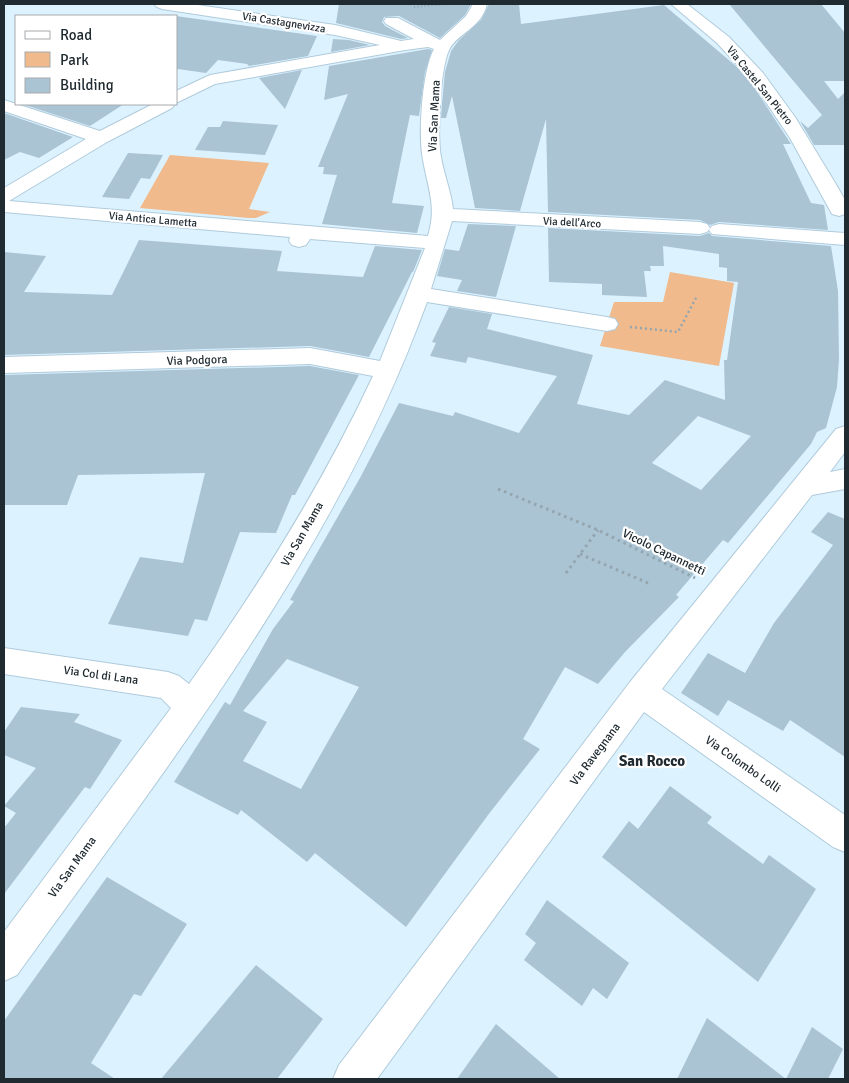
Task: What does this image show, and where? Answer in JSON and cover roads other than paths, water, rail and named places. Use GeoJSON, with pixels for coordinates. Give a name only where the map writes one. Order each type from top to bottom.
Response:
{"type":"FeatureCollection","features":[{"type":"Feature","properties":{"kind":"street","name":"Via Castagnevizza"},"geometry":{"type":"LineString","coordinates":[[162,4],[335,30],[405,45]]}},
{"type":"Feature","properties":{"kind":"street"},"geometry":{"type":"LineString","coordinates":[[178,97],[210,80],[405,45],[436,44],[472,22],[478,13],[480,4]]}},
{"type":"Feature","properties":{"kind":"street","name":"Via Castel San Pietro"},"geometry":{"type":"LineString","coordinates":[[678,4],[723,40],[764,86],[791,122],[842,220]]}},
{"type":"Feature","properties":{"kind":"street","name":"Via Castel San Pietro"},"geometry":{"type":"LineString","coordinates":[[712,15],[723,40]]}},
{"type":"Feature","properties":{"kind":"street"},"geometry":{"type":"LineString","coordinates":[[392,21],[436,44]]}},
{"type":"Feature","properties":{"kind":"street","name":"Via San Mama"},"geometry":{"type":"LineString","coordinates":[[4,962],[216,670],[280,572],[328,491],[388,371],[418,294],[444,215],[431,152],[432,113],[438,56],[436,44]]}},
{"type":"Feature","properties":{"kind":"street"},"geometry":{"type":"LineString","coordinates":[[4,105],[101,138]]}},
{"type":"Feature","properties":{"kind":"street"},"geometry":{"type":"LineString","coordinates":[[4,196],[101,138],[164,105]]}},
{"type":"Feature","properties":{"kind":"street","name":"Via Antica Lametta"},"geometry":{"type":"LineString","coordinates":[[4,206],[301,236],[436,243]]}},
{"type":"Feature","properties":{"kind":"street","name":"Via dell'Arco"},"geometry":{"type":"LineString","coordinates":[[444,215],[709,229],[842,220]]}},
{"type":"Feature","properties":{"kind":"street"},"geometry":{"type":"LineString","coordinates":[[418,294],[607,324]]}},
{"type":"Feature","properties":{"kind":"street","name":"Via Podgora"},"geometry":{"type":"LineString","coordinates":[[4,365],[310,356],[388,371]]}},
{"type":"Feature","properties":{"kind":"street","name":"Via Ravegnana"},"geometry":{"type":"LineString","coordinates":[[353,1079],[641,692],[845,435]]}},
{"type":"Feature","properties":{"kind":"street"},"geometry":{"type":"LineString","coordinates":[[803,486],[845,479]]}},
{"type":"Feature","properties":{"kind":"street","name":"Via Col di Lana"},"geometry":{"type":"LineString","coordinates":[[4,661],[168,686],[181,696],[189,707]]}},
{"type":"Feature","properties":{"kind":"street","name":"Via Colombo Lolli"},"geometry":{"type":"LineString","coordinates":[[641,692],[845,835]]}},
{"type":"Feature","properties":{"kind":"district","name":"San Rocco"},"geometry":{"type":"Point","coordinates":[652,761]}}]}
